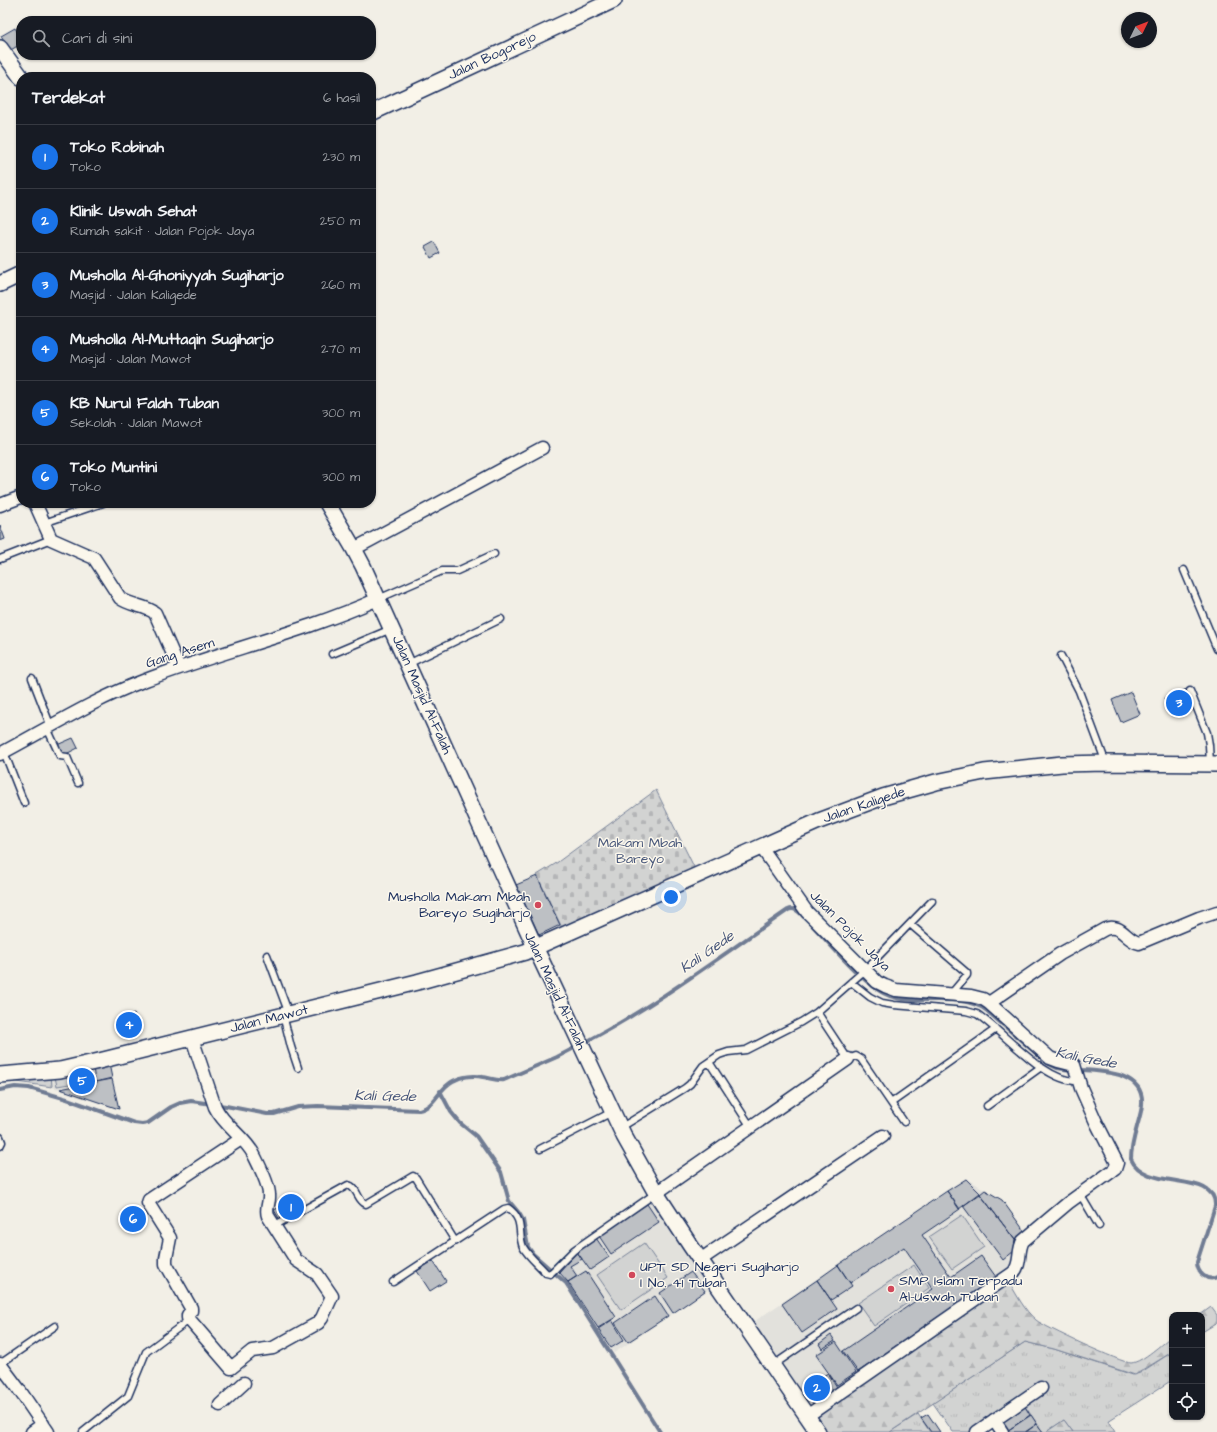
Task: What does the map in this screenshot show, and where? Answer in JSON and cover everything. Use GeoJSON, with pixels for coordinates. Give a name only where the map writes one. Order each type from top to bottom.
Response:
{"type":"FeatureCollection","features":[{"type":"Feature","properties":{"kind":"street","name":"Jalan Bogorejo"},"geometry":{"type":"LineString","coordinates":[[376,111],[614,0]]}},
{"type":"Feature","properties":{"kind":"street"},"geometry":{"type":"LineString","coordinates":[[0,48],[17,72]]}},
{"type":"Feature","properties":{"kind":"street"},"geometry":{"type":"LineString","coordinates":[[0,284],[16,276]]}},
{"type":"Feature","properties":{"kind":"street"},"geometry":{"type":"LineString","coordinates":[[354,549],[542,448]]}},
{"type":"Feature","properties":{"kind":"street"},"geometry":{"type":"LineString","coordinates":[[0,505],[16,499]]}},
{"type":"Feature","properties":{"kind":"street"},"geometry":{"type":"LineString","coordinates":[[37,508],[52,539],[93,558],[120,598],[155,613],[179,668]]}},
{"type":"Feature","properties":{"kind":"street","name":"Jalan Masjid Al-Falah"},"geometry":{"type":"LineString","coordinates":[[330,508],[354,549],[378,598],[536,949],[620,1128],[656,1193],[818,1432]]}},
{"type":"Feature","properties":{"kind":"street","name":"Gang Asem"},"geometry":{"type":"LineString","coordinates":[[2,753],[114,693],[179,668],[320,623],[378,598]]}},
{"type":"Feature","properties":{"kind":"street","name":"Jalan Kaligede"},"geometry":{"type":"LineString","coordinates":[[536,949],[842,812],[883,797],[936,782],[961,776],[1007,769],[1062,764],[1214,764]]}},
{"type":"Feature","properties":{"kind":"street","name":"Jalan Pojok Jaya"},"geometry":{"type":"LineString","coordinates":[[761,847],[807,912],[864,972],[877,982],[893,990],[976,997],[989,1003],[1050,1058],[1072,1063],[1077,1075]]}},
{"type":"Feature","properties":{"kind":"street"},"geometry":{"type":"LineString","coordinates":[[989,1003],[1060,954],[1105,929],[1111,927],[1115,928],[1135,942],[1139,943],[1217,912]]}},
{"type":"Feature","properties":{"kind":"street","name":"Jalan Mawot"},"geometry":{"type":"LineString","coordinates":[[0,1075],[60,1070],[417,982],[536,949]]}},
{"type":"Feature","properties":{"kind":"street"},"geometry":{"type":"LineString","coordinates":[[192,1038],[213,1103],[221,1116],[253,1153],[266,1182],[270,1198],[266,1212],[296,1260],[318,1274],[332,1296],[322,1318],[318,1323],[273,1348],[252,1352],[231,1368]]}},
{"type":"Feature","properties":{"kind":"street"},"geometry":{"type":"LineString","coordinates":[[656,1193],[848,1059]]}},
{"type":"Feature","properties":{"kind":"street"},"geometry":{"type":"LineString","coordinates":[[807,1416],[1013,1273],[1018,1266],[1020,1247],[1023,1241],[1080,1194],[1115,1169],[1117,1164],[1091,1112],[1077,1075]]}},
{"type":"Feature","properties":{"kind":"street"},"geometry":{"type":"LineString","coordinates":[[700,1260],[883,1136]]}},
{"type":"Feature","properties":{"kind":"street"},"geometry":{"type":"LineString","coordinates":[[220,1405],[246,1386],[189,1320],[188,1316],[191,1308],[166,1264],[170,1237],[149,1205],[148,1201],[241,1139]]}},
{"type":"Feature","properties":{"kind":"street"},"geometry":{"type":"LineString","coordinates":[[0,1364],[45,1428],[32,1432]]}},
{"type":"Feature","properties":{"kind":"street"},"geometry":{"type":"LineString","coordinates":[[977,1432],[1041,1388]]}},
{"type":"Feature","properties":{"kind":"street"},"geometry":{"type":"LineString","coordinates":[[994,1420],[1002,1432]]}},
{"type":"Feature","properties":{"kind":"lane"},"geometry":{"type":"LineString","coordinates":[[44,523],[88,508]]}},
{"type":"Feature","properties":{"kind":"lane"},"geometry":{"type":"LineString","coordinates":[[0,559],[52,539]]}},
{"type":"Feature","properties":{"kind":"lane"},"geometry":{"type":"LineString","coordinates":[[378,598],[442,571],[458,571],[494,554]]}},
{"type":"Feature","properties":{"kind":"lane"},"geometry":{"type":"LineString","coordinates":[[1184,570],[1217,649]]}},
{"type":"Feature","properties":{"kind":"lane"},"geometry":{"type":"LineString","coordinates":[[408,664],[501,619]]}},
{"type":"Feature","properties":{"kind":"lane"},"geometry":{"type":"LineString","coordinates":[[332,654],[392,629]]}},
{"type":"Feature","properties":{"kind":"lane"},"geometry":{"type":"LineString","coordinates":[[1061,656],[1080,691],[1106,763]]}},
{"type":"Feature","properties":{"kind":"lane"},"geometry":{"type":"LineString","coordinates":[[32,678],[60,756],[66,757],[78,783]]}},
{"type":"Feature","properties":{"kind":"lane"},"geometry":{"type":"LineString","coordinates":[[1190,691],[1207,733],[1214,764]]}},
{"type":"Feature","properties":{"kind":"lane"},"geometry":{"type":"LineString","coordinates":[[2,753],[24,803]]}},
{"type":"Feature","properties":{"kind":"lane"},"geometry":{"type":"LineString","coordinates":[[620,1128],[689,1086],[703,1066],[724,1053],[748,1049],[801,1022],[817,1012],[864,972],[932,901]]}},
{"type":"Feature","properties":{"kind":"lane"},"geometry":{"type":"LineString","coordinates":[[910,924],[967,973],[951,994]]}},
{"type":"Feature","properties":{"kind":"lane"},"geometry":{"type":"LineString","coordinates":[[267,955],[286,1014],[292,1052],[298,1068]]}},
{"type":"Feature","properties":{"kind":"lane"},"geometry":{"type":"LineString","coordinates":[[853,980],[870,997],[882,1003],[970,1011],[977,1014],[1041,1067],[1062,1079],[1072,1082],[1077,1075]]}},
{"type":"Feature","properties":{"kind":"lane"},"geometry":{"type":"LineString","coordinates":[[817,1012],[848,1059],[856,1056],[861,1059],[904,1122]]}},
{"type":"Feature","properties":{"kind":"lane"},"geometry":{"type":"LineString","coordinates":[[891,1103],[996,1029]]}},
{"type":"Feature","properties":{"kind":"lane"},"geometry":{"type":"LineString","coordinates":[[709,1062],[751,1127]]}},
{"type":"Feature","properties":{"kind":"lane"},"geometry":{"type":"LineString","coordinates":[[987,1106],[1041,1067]]}},
{"type":"Feature","properties":{"kind":"lane"},"geometry":{"type":"LineString","coordinates":[[540,1149],[612,1112]]}},
{"type":"Feature","properties":{"kind":"lane"},"geometry":{"type":"LineString","coordinates":[[0,1137],[2,1142],[0,1146]]}},
{"type":"Feature","properties":{"kind":"lane"},"geometry":{"type":"LineString","coordinates":[[274,1226],[348,1185],[352,1186],[361,1201],[366,1204],[413,1176],[455,1241]]}},
{"type":"Feature","properties":{"kind":"lane"},"geometry":{"type":"LineString","coordinates":[[393,1282],[504,1208],[508,1208],[518,1219],[522,1244],[525,1250],[546,1273],[549,1274],[582,1243],[656,1193]]}},
{"type":"Feature","properties":{"kind":"lane"},"geometry":{"type":"LineString","coordinates":[[1080,1194],[1099,1226]]}},
{"type":"Feature","properties":{"kind":"lane"},"geometry":{"type":"LineString","coordinates":[[772,1366],[856,1308]]}},
{"type":"Feature","properties":{"kind":"lane"},"geometry":{"type":"LineString","coordinates":[[83,1432],[128,1396],[146,1352],[189,1320]]}},
{"type":"Feature","properties":{"kind":"lane"},"geometry":{"type":"LineString","coordinates":[[0,1364],[55,1326]]}},
{"type":"Feature","properties":{"kind":"shaded area"},"geometry":{"type":"Polygon","coordinates":[[[109,1063],[119,1110],[52,1087],[51,1075],[109,1063]]]}},
{"type":"Feature","properties":{"kind":"shaded area","name":"SMP Islam Terpadu Al-Uswah Tuban"},"geometry":{"type":"Polygon","coordinates":[[[966,1178],[1002,1200],[1026,1232],[1016,1240],[1014,1266],[810,1407],[752,1323],[966,1178]]]}},
{"type":"Feature","properties":{"kind":"shaded area","name":"UPT SD Negeri Sugiharjo I No. 41 Tuban"},"geometry":{"type":"Polygon","coordinates":[[[652,1200],[711,1288],[614,1353],[567,1281],[559,1272],[577,1251],[652,1200]]]}},
{"type":"Feature","properties":{"kind":"green space","name":"Makam Mbah Bareyo"},"geometry":{"type":"Polygon","coordinates":[[[656,790],[695,869],[563,930],[537,875],[555,864],[656,790]]]}},
{"type":"Feature","properties":{"kind":"green space"},"geometry":{"type":"Polygon","coordinates":[[[80,1072],[82,1082],[57,1086],[55,1077],[80,1072]]]}},
{"type":"Feature","properties":{"kind":"green space"},"geometry":{"type":"Polygon","coordinates":[[[51,1075],[52,1087],[3,1080],[51,1075]]]}},
{"type":"Feature","properties":{"kind":"green space"},"geometry":{"type":"Polygon","coordinates":[[[962,1215],[984,1247],[952,1269],[929,1237],[962,1215]]]}},
{"type":"Feature","properties":{"kind":"green space"},"geometry":{"type":"Polygon","coordinates":[[[644,1243],[668,1278],[621,1310],[597,1275],[644,1243]]]}},
{"type":"Feature","properties":{"kind":"green space"},"geometry":{"type":"Polygon","coordinates":[[[914,1265],[929,1288],[874,1326],[858,1303],[914,1265]]]}},
{"type":"Feature","properties":{"kind":"green space"},"geometry":{"type":"Polygon","coordinates":[[[1009,1282],[1024,1307],[1036,1320],[1083,1344],[1125,1361],[1131,1363],[1136,1362],[1147,1356],[1169,1338],[1169,1354],[1135,1375],[1054,1349],[1025,1342],[890,1432],[827,1432],[816,1416],[1009,1282]]]}},
{"type":"Feature","properties":{"kind":"green space"},"geometry":{"type":"Polygon","coordinates":[[[1211,1307],[1217,1315],[1217,1323],[1205,1330],[1205,1312],[1211,1307]]]}},
{"type":"Feature","properties":{"kind":"green space"},"geometry":{"type":"Polygon","coordinates":[[[1025,1342],[1054,1349],[1133,1375],[1140,1373],[1169,1354],[1169,1382],[1108,1421],[1115,1432],[1073,1432],[1064,1420],[1046,1432],[1043,1432],[1024,1405],[985,1432],[953,1432],[933,1403],[1025,1342]]]}},
{"type":"Feature","properties":{"kind":"green space"},"geometry":{"type":"Polygon","coordinates":[[[918,1414],[930,1432],[890,1432],[918,1414]]]}},
{"type":"Feature","properties":{"kind":"green space"},"geometry":{"type":"Polygon","coordinates":[[[1064,1420],[1073,1432],[1046,1432],[1064,1420]]]}},
{"type":"Feature","properties":{"kind":"building"},"geometry":{"type":"Polygon","coordinates":[[[15,28],[16,47],[9,51],[1,36],[15,28]]]}},
{"type":"Feature","properties":{"kind":"building"},"geometry":{"type":"Polygon","coordinates":[[[434,242],[440,253],[431,258],[425,247],[434,242]]]}},
{"type":"Feature","properties":{"kind":"building"},"geometry":{"type":"Polygon","coordinates":[[[0,525],[5,539],[0,541],[0,525]]]}},
{"type":"Feature","properties":{"kind":"building"},"geometry":{"type":"Polygon","coordinates":[[[1187,689],[1194,708],[1172,716],[1164,698],[1187,689]]]}},
{"type":"Feature","properties":{"kind":"building"},"geometry":{"type":"Polygon","coordinates":[[[1131,692],[1140,714],[1121,722],[1112,700],[1131,692]]]}},
{"type":"Feature","properties":{"kind":"building"},"geometry":{"type":"Polygon","coordinates":[[[73,738],[78,748],[62,756],[57,745],[73,738]]]}},
{"type":"Feature","properties":{"kind":"building","name":"Musholla Makam Mbah Bareyo Sugiharjo"},"geometry":{"type":"Polygon","coordinates":[[[537,876],[560,925],[539,935],[516,885],[537,876]]]}},
{"type":"Feature","properties":{"kind":"building"},"geometry":{"type":"Polygon","coordinates":[[[134,1014],[140,1031],[123,1036],[117,1020],[134,1014]]]}},
{"type":"Feature","properties":{"kind":"building"},"geometry":{"type":"Polygon","coordinates":[[[109,1064],[112,1078],[95,1082],[93,1067],[109,1064]]]}},
{"type":"Feature","properties":{"kind":"building"},"geometry":{"type":"Polygon","coordinates":[[[112,1079],[119,1109],[60,1089],[112,1079]]]}},
{"type":"Feature","properties":{"kind":"building"},"geometry":{"type":"Polygon","coordinates":[[[966,1179],[980,1193],[959,1209],[947,1191],[966,1179]]]}},
{"type":"Feature","properties":{"kind":"building"},"geometry":{"type":"Polygon","coordinates":[[[985,1190],[1002,1200],[1025,1232],[1015,1240],[980,1194],[985,1190]]]}},
{"type":"Feature","properties":{"kind":"building"},"geometry":{"type":"Polygon","coordinates":[[[947,1191],[960,1209],[922,1235],[951,1277],[981,1256],[996,1277],[858,1372],[843,1351],[933,1289],[904,1247],[850,1283],[838,1265],[947,1191]]]}},
{"type":"Feature","properties":{"kind":"building"},"geometry":{"type":"Polygon","coordinates":[[[296,1194],[304,1207],[280,1220],[274,1210],[280,1207],[278,1203],[296,1194]]]}},
{"type":"Feature","properties":{"kind":"building"},"geometry":{"type":"Polygon","coordinates":[[[980,1194],[1015,1240],[1014,1251],[1003,1260],[963,1206],[980,1194]]]}},
{"type":"Feature","properties":{"kind":"building"},"geometry":{"type":"Polygon","coordinates":[[[647,1204],[659,1222],[611,1254],[599,1236],[647,1204]]]}},
{"type":"Feature","properties":{"kind":"building"},"geometry":{"type":"Polygon","coordinates":[[[135,1208],[144,1222],[131,1231],[121,1216],[135,1208]]]}},
{"type":"Feature","properties":{"kind":"building"},"geometry":{"type":"Polygon","coordinates":[[[596,1238],[609,1257],[590,1270],[577,1252],[596,1238]]]}},
{"type":"Feature","properties":{"kind":"building"},"geometry":{"type":"Polygon","coordinates":[[[577,1252],[582,1259],[570,1266],[577,1276],[568,1282],[559,1272],[577,1252]]]}},
{"type":"Feature","properties":{"kind":"building"},"geometry":{"type":"Polygon","coordinates":[[[433,1261],[446,1281],[430,1291],[417,1271],[433,1261]]]}},
{"type":"Feature","properties":{"kind":"building"},"geometry":{"type":"Polygon","coordinates":[[[838,1265],[852,1286],[831,1300],[817,1280],[838,1265]]]}},
{"type":"Feature","properties":{"kind":"building"},"geometry":{"type":"Polygon","coordinates":[[[586,1271],[616,1317],[598,1328],[568,1282],[586,1271]]]}},
{"type":"Feature","properties":{"kind":"building"},"geometry":{"type":"Polygon","coordinates":[[[691,1272],[705,1291],[673,1313],[660,1293],[691,1272]]]}},
{"type":"Feature","properties":{"kind":"building"},"geometry":{"type":"Polygon","coordinates":[[[817,1280],[837,1309],[802,1333],[782,1304],[817,1280]]]}},
{"type":"Feature","properties":{"kind":"building"},"geometry":{"type":"Polygon","coordinates":[[[655,1296],[668,1316],[628,1342],[615,1323],[655,1296]]]}},
{"type":"Feature","properties":{"kind":"building"},"geometry":{"type":"Polygon","coordinates":[[[612,1320],[624,1340],[611,1348],[598,1329],[612,1320]]]}},
{"type":"Feature","properties":{"kind":"building"},"geometry":{"type":"Polygon","coordinates":[[[831,1335],[835,1341],[822,1349],[819,1344],[831,1335]]]}},
{"type":"Feature","properties":{"kind":"building"},"geometry":{"type":"Polygon","coordinates":[[[836,1342],[856,1372],[837,1385],[816,1355],[836,1342]]]}},
{"type":"Feature","properties":{"kind":"building"},"geometry":{"type":"Polygon","coordinates":[[[828,1373],[837,1387],[816,1401],[805,1384],[820,1374],[821,1377],[828,1373]]]}},
{"type":"Feature","properties":{"kind":"building"},"geometry":{"type":"Polygon","coordinates":[[[1024,1405],[1030,1415],[1007,1431],[1001,1421],[1024,1405]]]}},
{"type":"Feature","properties":{"kind":"building"},"geometry":{"type":"Polygon","coordinates":[[[928,1414],[940,1432],[931,1432],[921,1418],[928,1414]]]}},
{"type":"Feature","properties":{"kind":"building"},"geometry":{"type":"Polygon","coordinates":[[[1031,1415],[1037,1424],[1025,1432],[1007,1431],[1031,1415]]]}},
{"type":"Feature","properties":{"kind":"building"},"geometry":{"type":"Polygon","coordinates":[[[1037,1424],[1043,1432],[1026,1432],[1037,1424]]]}},
{"type":"Feature","properties":{"kind":"waterway","name":"Kali Gede"},"geometry":{"type":"LineString","coordinates":[[584,1043],[637,1013],[788,910],[795,910],[804,917]]}},
{"type":"Feature","properties":{"kind":"waterway","name":"Kali Gede"},"geometry":{"type":"LineString","coordinates":[[813,926],[860,976],[881,992],[901,999],[952,1000],[976,1005],[986,1010],[1047,1063],[1057,1068],[1071,1070]]}},
{"type":"Feature","properties":{"kind":"waterway","name":"Kali Gede"},"geometry":{"type":"LineString","coordinates":[[0,1090],[15,1087],[29,1088],[67,1099],[134,1123],[142,1124],[148,1123],[171,1107],[180,1103],[191,1101],[267,1114],[274,1114],[298,1107],[318,1106],[419,1110],[429,1106],[448,1084],[457,1079],[468,1076],[476,1076],[504,1080],[557,1057],[578,1046]]}},
{"type":"Feature","properties":{"kind":"waterway","name":"Kali Gede"},"geometry":{"type":"LineString","coordinates":[[1078,1070],[1100,1071],[1123,1076],[1132,1081],[1139,1088],[1142,1098],[1141,1111],[1131,1153],[1131,1159],[1139,1169],[1150,1175],[1205,1188],[1213,1195],[1215,1206],[1197,1266],[1203,1276],[1210,1278],[1217,1277]]}},
{"type":"Feature","properties":{"kind":"waterway"},"geometry":{"type":"LineString","coordinates":[[440,1091],[451,1112],[460,1123],[476,1136],[501,1172],[509,1201],[523,1220],[528,1247],[533,1254],[566,1283],[660,1432]]}},
{"type":"Feature","properties":{"kind":"place","name":"Musholla Al-Ghoniyyah Sugiharjo"},"geometry":{"type":"Point","coordinates":[1179,703]}},
{"type":"Feature","properties":{"kind":"place","name":"Musholla Makam Mbah Bareyo Sugiharjo"},"geometry":{"type":"Point","coordinates":[538,905]}},
{"type":"Feature","properties":{"kind":"place","name":"Musholla Al-Muttaqin Sugiharjo"},"geometry":{"type":"Point","coordinates":[129,1025]}},
{"type":"Feature","properties":{"kind":"place","name":"KB Nurul Falah Tuban"},"geometry":{"type":"Point","coordinates":[82,1081]}},
{"type":"Feature","properties":{"kind":"place","name":"Toko Robinah"},"geometry":{"type":"Point","coordinates":[291,1207]}},
{"type":"Feature","properties":{"kind":"place","name":"Toko Muntini"},"geometry":{"type":"Point","coordinates":[133,1219]}},
{"type":"Feature","properties":{"kind":"place","name":"UPT SD Negeri Sugiharjo I No. 41 Tuban"},"geometry":{"type":"Point","coordinates":[632,1275]}},
{"type":"Feature","properties":{"kind":"place","name":"SMP Islam Terpadu Al-Uswah Tuban"},"geometry":{"type":"Point","coordinates":[891,1289]}},
{"type":"Feature","properties":{"kind":"place","name":"Klinik Uswah Sehat"},"geometry":{"type":"Point","coordinates":[817,1388]}}]}
